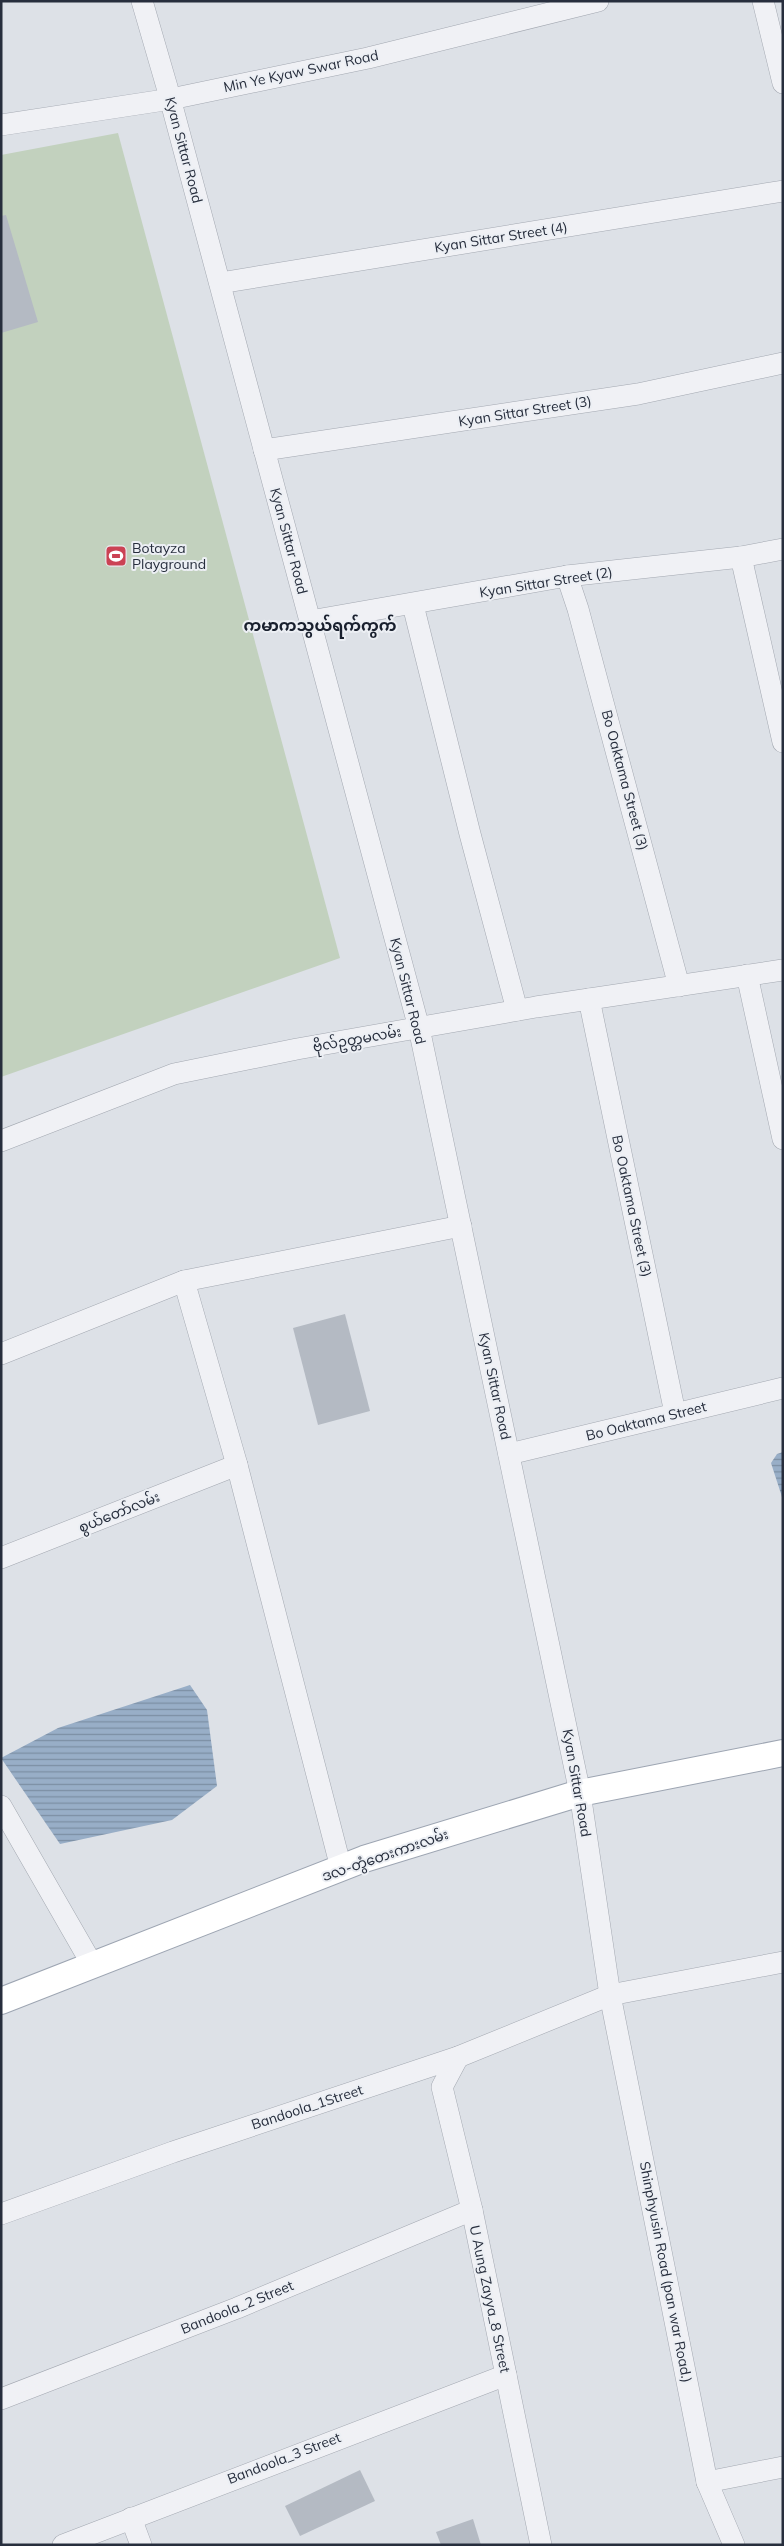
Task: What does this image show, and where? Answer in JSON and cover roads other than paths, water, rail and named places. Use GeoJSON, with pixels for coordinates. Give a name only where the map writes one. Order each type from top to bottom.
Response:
{"type":"FeatureCollection","features":[{"type":"Feature","properties":{"kind":"main road","name":"ဒလ-တွံတေးကားလမ်း"},"geometry":{"type":"LineString","coordinates":[[1,2001],[364,1859],[580,1793],[783,1752]]}},
{"type":"Feature","properties":{"kind":"street","name":"Kyan Sittar Road"},"geometry":{"type":"LineString","coordinates":[[142,1],[171,99],[419,1028],[580,1793],[610,1995]]}},
{"type":"Feature","properties":{"kind":"street","name":"Min Ye Kyaw Swar Road"},"geometry":{"type":"LineString","coordinates":[[1,125],[171,99],[368,58],[598,1]]}},
{"type":"Feature","properties":{"kind":"street"},"geometry":{"type":"LineString","coordinates":[[763,1],[783,83]]}},
{"type":"Feature","properties":{"kind":"street","name":"Kyan Sittar Street (4)"},"geometry":{"type":"LineString","coordinates":[[220,283],[783,191]]}},
{"type":"Feature","properties":{"kind":"street","name":"Kyan Sittar Street (3)"},"geometry":{"type":"LineString","coordinates":[[264,450],[638,394],[783,363]]}},
{"type":"Feature","properties":{"kind":"street","name":"Kyan Sittar Street (2)"},"geometry":{"type":"LineString","coordinates":[[310,621],[412,605],[567,576],[740,558],[783,549]]}},
{"type":"Feature","properties":{"kind":"street"},"geometry":{"type":"LineString","coordinates":[[740,558],[783,742]]}},
{"type":"Feature","properties":{"kind":"street","name":"Bo Oaktama Street (3)"},"geometry":{"type":"LineString","coordinates":[[567,576],[586,638],[679,986]]}},
{"type":"Feature","properties":{"kind":"street"},"geometry":{"type":"LineString","coordinates":[[412,605],[517,1010]]}},
{"type":"Feature","properties":{"kind":"street","name":"ဗိုလ်ဥတ္တမလမ်း"},"geometry":{"type":"LineString","coordinates":[[1,1141],[174,1074],[517,1010],[783,970]]}},
{"type":"Feature","properties":{"kind":"street"},"geometry":{"type":"LineString","coordinates":[[747,975],[783,1139]]}},
{"type":"Feature","properties":{"kind":"street","name":"Bo Oaktama Street (3)"},"geometry":{"type":"LineString","coordinates":[[589,999],[676,1413]]}},
{"type":"Feature","properties":{"kind":"street"},"geometry":{"type":"LineString","coordinates":[[1,1354],[184,1281],[461,1226]]}},
{"type":"Feature","properties":{"kind":"street"},"geometry":{"type":"LineString","coordinates":[[184,1281],[237,1465],[340,1868]]}},
{"type":"Feature","properties":{"kind":"street","name":"Bo Oaktama Street"},"geometry":{"type":"LineString","coordinates":[[509,1454],[783,1388]]}},
{"type":"Feature","properties":{"kind":"street","name":"စွယ်တော်လမ်း"},"geometry":{"type":"LineString","coordinates":[[1,1558],[237,1465]]}},
{"type":"Feature","properties":{"kind":"street"},"geometry":{"type":"LineString","coordinates":[[1,1806],[93,1966]]}},
{"type":"Feature","properties":{"kind":"street","name":"Bandoola_1Street"},"geometry":{"type":"LineString","coordinates":[[1,2214],[172,2152],[458,2057],[610,1995],[783,1962]]}},
{"type":"Feature","properties":{"kind":"street","name":"Shinphyusin Road (pan war Road.)"},"geometry":{"type":"LineString","coordinates":[[610,1995],[707,2482],[734,2545]]}},
{"type":"Feature","properties":{"kind":"street","name":"U Aung Zayya_8 Street"},"geometry":{"type":"LineString","coordinates":[[458,2057],[442,2087],[472,2210],[541,2545]]}},
{"type":"Feature","properties":{"kind":"street","name":"Bandoola_2 Street"},"geometry":{"type":"LineString","coordinates":[[1,2400],[237,2308],[472,2210]]}},
{"type":"Feature","properties":{"kind":"street","name":"Bandoola_3 Street"},"geometry":{"type":"LineString","coordinates":[[63,2545],[506,2374]]}},
{"type":"Feature","properties":{"kind":"street"},"geometry":{"type":"LineString","coordinates":[[707,2482],[783,2467]]}},
{"type":"Feature","properties":{"kind":"street"},"geometry":{"type":"LineString","coordinates":[[131,2518],[141,2545]]}},
{"type":"Feature","properties":{"kind":"water"},"geometry":{"type":"Polygon","coordinates":[[[783,1452],[783,1500],[771,1463],[777,1454],[783,1452]]]}},
{"type":"Feature","properties":{"kind":"water"},"geometry":{"type":"Polygon","coordinates":[[[190,1685],[207,1710],[217,1786],[172,1820],[60,1844],[1,1758],[58,1728],[190,1685]]]}},
{"type":"Feature","properties":{"kind":"place","name":"Botayza Playground"},"geometry":{"type":"Point","coordinates":[116,556]}},
{"type":"Feature","properties":{"kind":"district","name":"ကမာကသွယ်ရက်ကွက်"},"geometry":{"type":"Point","coordinates":[320,625]}}]}
